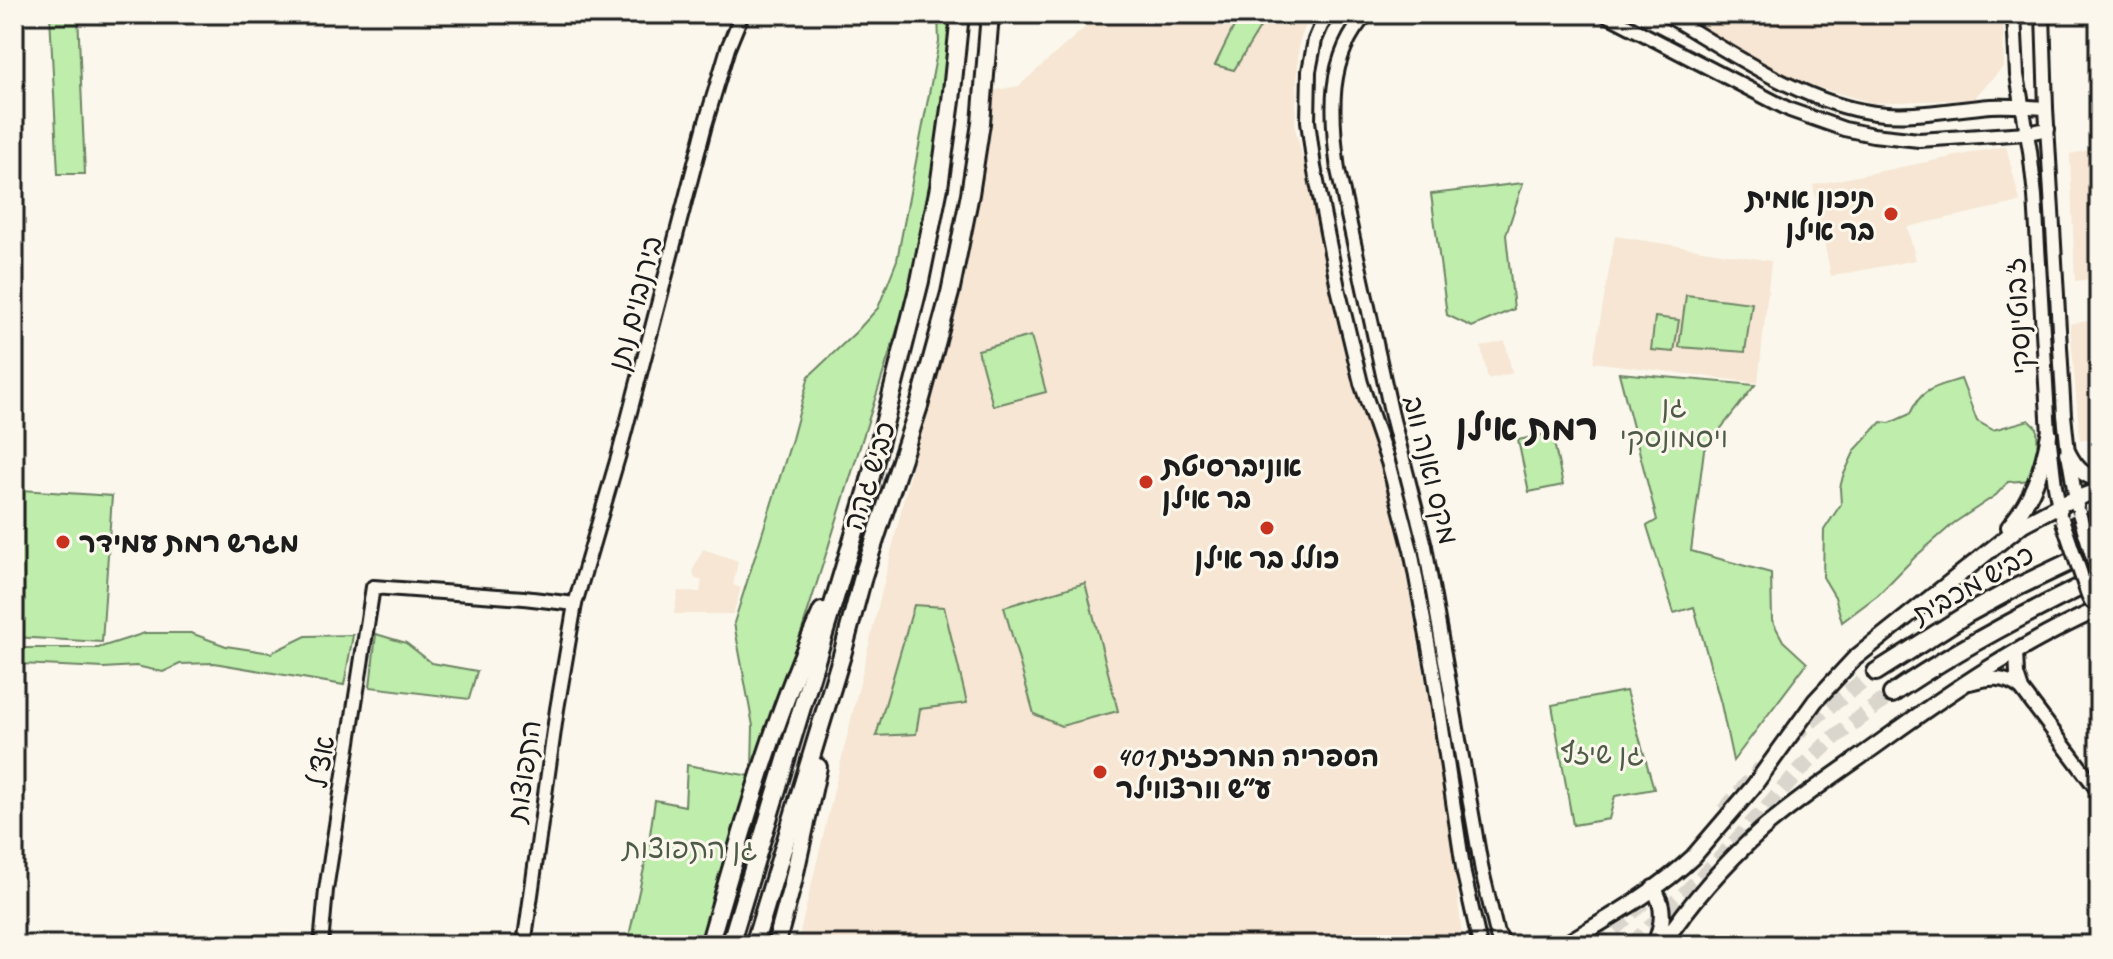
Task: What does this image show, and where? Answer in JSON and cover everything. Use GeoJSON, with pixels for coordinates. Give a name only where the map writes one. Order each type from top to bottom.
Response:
{"type":"FeatureCollection","features":[{"type":"Feature","properties":{"kind":"highway","name":"כביש גהה"},"geometry":{"type":"LineString","coordinates":[[730,945],[867,492],[920,281],[939,187],[960,14]]}},
{"type":"Feature","properties":{"kind":"highway","name":"כביש גהה"},"geometry":{"type":"LineString","coordinates":[[754,945],[864,573],[919,406],[950,293],[977,151],[990,14]]}},
{"type":"Feature","properties":{"kind":"highway","name":"כביש מכבית"},"geometry":{"type":"LineString","coordinates":[[1876,672],[1967,614],[2099,548]]}},
{"type":"Feature","properties":{"kind":"highway"},"geometry":{"type":"LineString","coordinates":[[709,945],[781,713],[802,655],[846,559]]}},
{"type":"Feature","properties":{"kind":"highway","name":"כביש מכבית"},"geometry":{"type":"LineString","coordinates":[[1892,694],[1978,640],[2099,578]]}},
{"type":"Feature","properties":{"kind":"highway"},"geometry":{"type":"LineString","coordinates":[[776,945],[793,882],[842,655]]}},
{"type":"Feature","properties":{"kind":"main road"},"geometry":{"type":"LineString","coordinates":[[1993,546],[2032,494],[2045,460],[2049,434]]}},
{"type":"Feature","properties":{"kind":"main road"},"geometry":{"type":"LineString","coordinates":[[2068,453],[2077,468],[2087,476],[2099,479]]}},
{"type":"Feature","properties":{"kind":"main road"},"geometry":{"type":"LineString","coordinates":[[1564,945],[1683,866],[1753,787],[1803,716],[1841,672],[1876,640],[2023,524],[2077,506],[2099,490]]}},
{"type":"Feature","properties":{"kind":"main road"},"geometry":{"type":"LineString","coordinates":[[1662,945],[1709,884],[1765,828],[1960,686],[2016,651],[2099,607]]}},
{"type":"Feature","properties":{"kind":"main road"},"geometry":{"type":"LineString","coordinates":[[1653,888],[1663,908],[1655,945]]}},
{"type":"Feature","properties":{"kind":"street","name":"בירנבוים נתן"},"geometry":{"type":"LineString","coordinates":[[575,604],[619,454],[705,125],[728,48],[742,14]]}},
{"type":"Feature","properties":{"kind":"street","name":"מקס ואנה ווב"},"geometry":{"type":"LineString","coordinates":[[1329,14],[1315,40],[1309,71],[1308,121],[1314,167],[1347,328],[1411,550],[1433,669],[1464,874],[1480,945]]}},
{"type":"Feature","properties":{"kind":"street","name":"מקס ואנה ווב"},"geometry":{"type":"LineString","coordinates":[[1367,14],[1347,41],[1335,81],[1333,129],[1338,170],[1392,416],[1425,546],[1479,856],[1501,942]]}},
{"type":"Feature","properties":{"kind":"street"},"geometry":{"type":"LineString","coordinates":[[1605,14],[1790,110],[1844,129],[1919,140],[2048,129]]}},
{"type":"Feature","properties":{"kind":"street"},"geometry":{"type":"LineString","coordinates":[[1665,14],[1799,89],[1849,108],[1876,114],[1907,115],[1988,106],[2046,108]]}},
{"type":"Feature","properties":{"kind":"street"},"geometry":{"type":"LineString","coordinates":[[1681,14],[1696,32]]}},
{"type":"Feature","properties":{"kind":"street","name":"ז'בוטינסקי"},"geometry":{"type":"LineString","coordinates":[[2014,14],[2017,75],[2035,196],[2049,434],[2060,512],[2088,595],[2099,607]]}},
{"type":"Feature","properties":{"kind":"street","name":"ז'בוטינסקי"},"geometry":{"type":"LineString","coordinates":[[2043,14],[2068,453],[2077,506],[2099,578]]}},
{"type":"Feature","properties":{"kind":"street","name":"אצ\"ל"},"geometry":{"type":"LineString","coordinates":[[321,945],[326,890],[373,587],[575,604]]}},
{"type":"Feature","properties":{"kind":"street","name":"התפוצות"},"geometry":{"type":"LineString","coordinates":[[524,945],[575,604]]}},
{"type":"Feature","properties":{"kind":"street"},"geometry":{"type":"LineString","coordinates":[[2016,651],[2016,668],[2022,690]]}},
{"type":"Feature","properties":{"kind":"street"},"geometry":{"type":"LineString","coordinates":[[1960,686],[1991,678],[2013,683],[2022,690],[2099,792]]}},
{"type":"Feature","properties":{"kind":"shaded area","name":"אוניברסיטת בר אילן"},"geometry":{"type":"Polygon","coordinates":[[[1100,14],[1313,14],[1299,43],[1295,128],[1402,552],[1448,809],[1463,945],[797,945],[925,411],[991,91],[1019,86],[1100,14]]]}},
{"type":"Feature","properties":{"kind":"shaded area"},"geometry":{"type":"Polygon","coordinates":[[[1671,14],[2003,14],[2004,66],[1973,99],[1873,103],[1789,79],[1671,14]]]}},
{"type":"Feature","properties":{"kind":"shaded area"},"geometry":{"type":"Polygon","coordinates":[[[2099,137],[2099,278],[2075,281],[2070,154],[2094,149],[2094,138],[2099,137]]]}},
{"type":"Feature","properties":{"kind":"shaded area","name":"תיכון אמית בר אילן"},"geometry":{"type":"Polygon","coordinates":[[[2006,146],[2020,202],[1907,227],[1916,260],[1831,276],[1813,185],[2006,146]]]}},
{"type":"Feature","properties":{"kind":"shaded area"},"geometry":{"type":"Polygon","coordinates":[[[1615,236],[1771,261],[1758,383],[1593,362],[1615,236]]]}},
{"type":"Feature","properties":{"kind":"shaded area"},"geometry":{"type":"Polygon","coordinates":[[[2099,319],[2099,437],[2080,440],[2070,324],[2099,319]]]}},
{"type":"Feature","properties":{"kind":"shaded area"},"geometry":{"type":"Polygon","coordinates":[[[1505,341],[1512,373],[1488,379],[1481,347],[1505,341]]]}},
{"type":"Feature","properties":{"kind":"shaded area"},"geometry":{"type":"Polygon","coordinates":[[[703,549],[738,561],[733,585],[741,588],[733,614],[674,614],[678,591],[700,592],[702,580],[695,579],[693,570],[703,549]]]}},
{"type":"Feature","properties":{"kind":"green space"},"geometry":{"type":"Polygon","coordinates":[[[50,14],[78,14],[85,174],[58,174],[50,14]]]}},
{"type":"Feature","properties":{"kind":"green space"},"geometry":{"type":"Polygon","coordinates":[[[938,14],[951,14],[944,94],[925,217],[908,295],[789,671],[752,769],[753,726],[734,623],[809,376],[878,308],[897,260],[939,42],[938,14]]]}},
{"type":"Feature","properties":{"kind":"green space"},"geometry":{"type":"Polygon","coordinates":[[[1240,14],[1301,14],[1261,26],[1234,70],[1215,65],[1240,14]]]}},
{"type":"Feature","properties":{"kind":"green space"},"geometry":{"type":"Polygon","coordinates":[[[1523,183],[1506,235],[1514,309],[1472,327],[1447,315],[1431,194],[1523,183]]]}},
{"type":"Feature","properties":{"kind":"green space"},"geometry":{"type":"Polygon","coordinates":[[[1686,295],[1752,303],[1745,352],[1679,347],[1686,295]]]}},
{"type":"Feature","properties":{"kind":"green space"},"geometry":{"type":"Polygon","coordinates":[[[1655,317],[1679,320],[1674,352],[1651,350],[1655,317]]]}},
{"type":"Feature","properties":{"kind":"green space"},"geometry":{"type":"Polygon","coordinates":[[[1031,336],[1046,392],[993,406],[978,350],[1031,336]]]}},
{"type":"Feature","properties":{"kind":"green space","name":"גן ויסמונסקי"},"geometry":{"type":"Polygon","coordinates":[[[1619,373],[1755,385],[1704,450],[1691,551],[1771,573],[1772,620],[1783,641],[1807,663],[1733,761],[1694,607],[1674,613],[1647,526],[1657,520],[1619,373]]]}},
{"type":"Feature","properties":{"kind":"green space"},"geometry":{"type":"Polygon","coordinates":[[[1961,379],[1977,421],[1993,430],[2029,420],[2037,428],[2038,457],[2032,480],[2008,482],[1996,495],[1954,523],[1878,595],[1842,622],[1835,597],[1823,577],[1824,530],[1841,504],[1843,476],[1855,450],[1881,422],[1890,423],[1910,414],[1924,394],[1961,379]]]}},
{"type":"Feature","properties":{"kind":"green space"},"geometry":{"type":"Polygon","coordinates":[[[1552,433],[1563,485],[1529,492],[1518,440],[1552,433]]]}},
{"type":"Feature","properties":{"kind":"green space","name":"מגרש רמת עמידר"},"geometry":{"type":"Polygon","coordinates":[[[21,490],[112,496],[102,642],[14,637],[21,490]]]}},
{"type":"Feature","properties":{"kind":"green space"},"geometry":{"type":"Polygon","coordinates":[[[1085,583],[1118,711],[1061,726],[1034,714],[1004,607],[1085,583]]]}},
{"type":"Feature","properties":{"kind":"green space"},"geometry":{"type":"Polygon","coordinates":[[[914,605],[944,607],[967,703],[920,709],[916,734],[876,736],[914,605]]]}},
{"type":"Feature","properties":{"kind":"green space"},"geometry":{"type":"Polygon","coordinates":[[[145,633],[191,633],[226,646],[271,653],[306,636],[353,635],[344,685],[214,663],[180,664],[163,672],[136,666],[104,668],[20,664],[14,699],[14,648],[98,648],[145,633]]]}},
{"type":"Feature","properties":{"kind":"green space"},"geometry":{"type":"Polygon","coordinates":[[[376,634],[406,643],[432,663],[477,671],[469,699],[370,687],[376,634]]]}},
{"type":"Feature","properties":{"kind":"green space","name":"גן שיזף"},"geometry":{"type":"Polygon","coordinates":[[[1626,691],[1654,789],[1615,796],[1609,819],[1573,825],[1552,705],[1626,691]]]}},
{"type":"Feature","properties":{"kind":"green space","name":"גן התפוצות"},"geometry":{"type":"Polygon","coordinates":[[[687,765],[756,777],[702,945],[627,945],[647,855],[655,800],[685,806],[687,765]]]}},
{"type":"Feature","properties":{"kind":"tunnel"},"geometry":{"type":"LineString","coordinates":[[1792,737],[1876,672]]}},
{"type":"Feature","properties":{"kind":"tunnel"},"geometry":{"type":"LineString","coordinates":[[1632,945],[1720,859],[1832,739],[1892,694]]}},
{"type":"Feature","properties":{"kind":"tunnel"},"geometry":{"type":"LineString","coordinates":[[1724,811],[1761,768]]}},
{"type":"Feature","properties":{"kind":"tunnel"},"geometry":{"type":"LineString","coordinates":[[1596,945],[1654,892]]}},
{"type":"Feature","properties":{"kind":"place","name":"תיכון אמית בר אילן"},"geometry":{"type":"Point","coordinates":[1891,214]}},
{"type":"Feature","properties":{"kind":"place","name":"אוניברסיטת בר אילן"},"geometry":{"type":"Point","coordinates":[1146,482]}},
{"type":"Feature","properties":{"kind":"place","name":"כולל בר אילן"},"geometry":{"type":"Point","coordinates":[1267,528]}},
{"type":"Feature","properties":{"kind":"place","name":"מגרש רמת עמידר"},"geometry":{"type":"Point","coordinates":[63,542]}},
{"type":"Feature","properties":{"kind":"place","name":"401 הספריה המרכזית ע״ש וורצווילר"},"geometry":{"type":"Point","coordinates":[1100,772]}},
{"type":"Feature","properties":{"kind":"district","name":"רמת אילן"},"geometry":{"type":"Point","coordinates":[1527,428]}}]}
